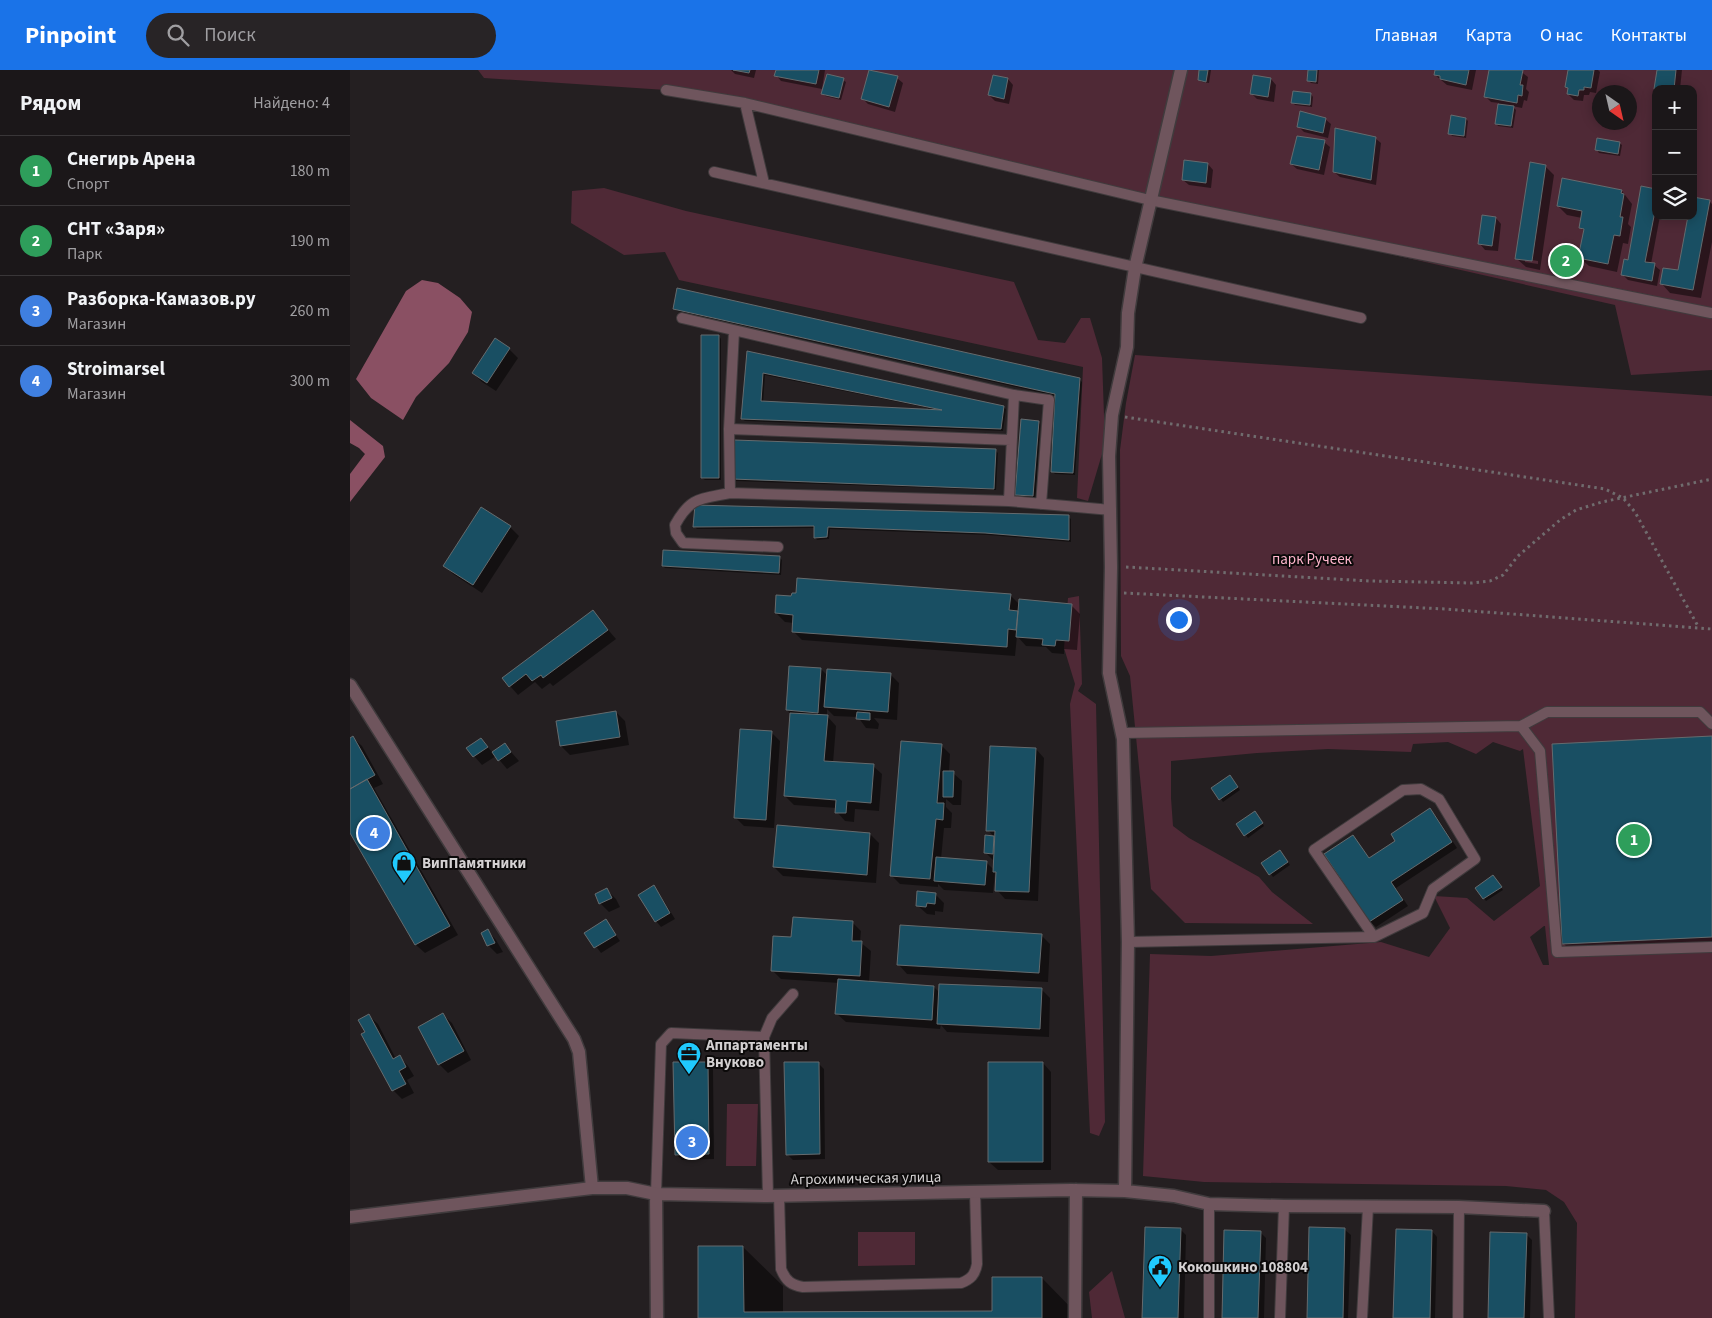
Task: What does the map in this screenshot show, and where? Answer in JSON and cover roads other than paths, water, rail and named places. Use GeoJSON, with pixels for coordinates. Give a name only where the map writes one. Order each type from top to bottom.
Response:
{"type":"FeatureCollection","features":[{"type":"Feature","properties":{"kind":"street"},"geometry":{"type":"LineString","coordinates":[[1125,1191],[1128,942],[1123,733],[1109,673],[1111,510],[1109,456],[1112,415],[1127,347],[1128,312],[1135,268],[1181,70]]}},
{"type":"Feature","properties":{"kind":"street"},"geometry":{"type":"LineString","coordinates":[[350,685],[574,1039],[579,1052],[592,1188]]}},
{"type":"Feature","properties":{"kind":"street","name":"Агрохимическая улица"},"geometry":{"type":"LineString","coordinates":[[350,1218],[592,1188],[627,1188],[656,1194],[774,1195],[1076,1190],[1125,1191],[1174,1196],[1209,1204],[1459,1207],[1544,1211]]}},
{"type":"Feature","properties":{"kind":"street"},"geometry":{"type":"LineString","coordinates":[[1075,1318],[1076,1190]]}},
{"type":"Feature","properties":{"kind":"street"},"geometry":{"type":"LineString","coordinates":[[656,1194],[657,1318]]}},
{"type":"Feature","properties":{"kind":"lane"},"geometry":{"type":"LineString","coordinates":[[666,90],[745,102],[1150,200],[1711,313]]}},
{"type":"Feature","properties":{"kind":"lane"},"geometry":{"type":"LineString","coordinates":[[745,102],[764,183]]}},
{"type":"Feature","properties":{"kind":"lane"},"geometry":{"type":"LineString","coordinates":[[714,172],[1361,318]]}},
{"type":"Feature","properties":{"kind":"lane"},"geometry":{"type":"LineString","coordinates":[[682,318],[1014,395],[1049,400],[1041,504]]}},
{"type":"Feature","properties":{"kind":"lane"},"geometry":{"type":"LineString","coordinates":[[730,493],[729,428],[734,331]]}},
{"type":"Feature","properties":{"kind":"lane"},"geometry":{"type":"LineString","coordinates":[[1009,501],[1014,395]]}},
{"type":"Feature","properties":{"kind":"lane"},"geometry":{"type":"LineString","coordinates":[[729,428],[1011,440]]}},
{"type":"Feature","properties":{"kind":"lane"},"geometry":{"type":"LineString","coordinates":[[778,547],[683,543],[676,533],[675,525],[680,514],[694,500],[730,493],[1009,501],[1111,510]]}},
{"type":"Feature","properties":{"kind":"lane"},"geometry":{"type":"LineString","coordinates":[[1123,733],[1521,726],[1547,712],[1700,712],[1712,724]]}},
{"type":"Feature","properties":{"kind":"lane"},"geometry":{"type":"LineString","coordinates":[[1521,726],[1540,751],[1557,952],[1712,946]]}},
{"type":"Feature","properties":{"kind":"lane"},"geometry":{"type":"LineString","coordinates":[[1128,942],[1374,937],[1423,914],[1433,889],[1475,859],[1439,799],[1421,789],[1402,790],[1314,850],[1374,937]]}},
{"type":"Feature","properties":{"kind":"lane"},"geometry":{"type":"LineString","coordinates":[[793,994],[772,1018],[764,1037],[774,1195],[781,1269],[785,1279],[792,1285],[803,1287],[961,1283],[971,1279],[976,1272],[977,1264],[975,1192]]}},
{"type":"Feature","properties":{"kind":"lane"},"geometry":{"type":"LineString","coordinates":[[656,1194],[661,1044],[671,1033],[764,1037]]}},
{"type":"Feature","properties":{"kind":"lane"},"geometry":{"type":"LineString","coordinates":[[1209,1204],[1209,1318]]}},
{"type":"Feature","properties":{"kind":"lane"},"geometry":{"type":"LineString","coordinates":[[1280,1318],[1284,1206]]}},
{"type":"Feature","properties":{"kind":"lane"},"geometry":{"type":"LineString","coordinates":[[1362,1318],[1368,1207]]}},
{"type":"Feature","properties":{"kind":"lane"},"geometry":{"type":"LineString","coordinates":[[1458,1318],[1459,1207]]}},
{"type":"Feature","properties":{"kind":"lane"},"geometry":{"type":"LineString","coordinates":[[1544,1211],[1549,1318]]}},
{"type":"Feature","properties":{"kind":"place","name":"СНТ «Заря»"},"geometry":{"type":"Point","coordinates":[1566,261]}},
{"type":"Feature","properties":{"kind":"place","name":"Stroimarsel"},"geometry":{"type":"Point","coordinates":[374,833]}},
{"type":"Feature","properties":{"kind":"place","name":"Снегирь Арена"},"geometry":{"type":"Point","coordinates":[1634,840]}},
{"type":"Feature","properties":{"kind":"place","name":"ВипПамятники"},"geometry":{"type":"Point","coordinates":[404,884]}},
{"type":"Feature","properties":{"kind":"place","name":"Аппартаменты Внуково"},"geometry":{"type":"Point","coordinates":[689,1075]}},
{"type":"Feature","properties":{"kind":"place","name":"Разборка-Камазов.ру"},"geometry":{"type":"Point","coordinates":[692,1142]}},
{"type":"Feature","properties":{"kind":"place","name":"Кокошкино 108804"},"geometry":{"type":"Point","coordinates":[1160,1288]}},
{"type":"Feature","properties":{"kind":"park label","name":"парк Ручеек"},"geometry":{"type":"Point","coordinates":[1312,559]}}]}
